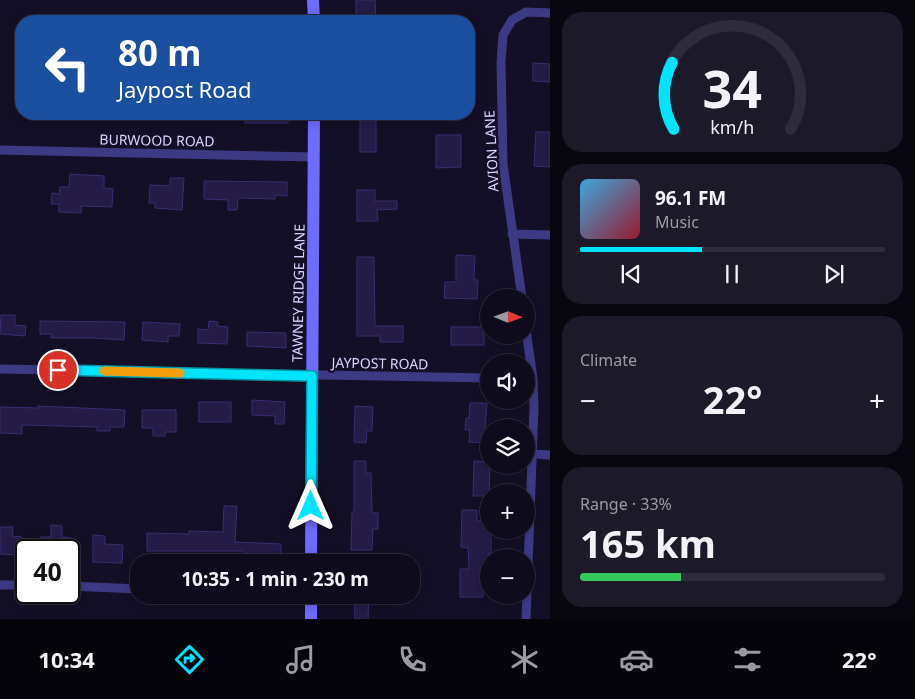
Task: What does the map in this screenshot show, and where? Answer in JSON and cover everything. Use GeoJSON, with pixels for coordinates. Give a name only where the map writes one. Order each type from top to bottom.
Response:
{"type":"FeatureCollection","features":[{"type":"Feature","properties":{"kind":"street"},"geometry":{"type":"LineString","coordinates":[[313,0],[314,15]]}},
{"type":"Feature","properties":{"kind":"street","name":"AVION LANE"},"geometry":{"type":"LineString","coordinates":[[521,289],[503,164],[501,62],[503,35],[512,20],[526,12],[550,13]]}},
{"type":"Feature","properties":{"kind":"street","name":"TAWNEY RIDGE LANE"},"geometry":{"type":"LineString","coordinates":[[311,554],[314,120]]}},
{"type":"Feature","properties":{"kind":"street","name":"BURWOOD ROAD"},"geometry":{"type":"LineString","coordinates":[[0,150],[314,157]]}},
{"type":"Feature","properties":{"kind":"street"},"geometry":{"type":"LineString","coordinates":[[512,234],[550,235]]}},
{"type":"Feature","properties":{"kind":"street","name":"JAYPOST ROAD"},"geometry":{"type":"LineString","coordinates":[[0,369],[480,378]]}},
{"type":"Feature","properties":{"kind":"street"},"geometry":{"type":"LineString","coordinates":[[535,454],[550,454]]}},
{"type":"Feature","properties":{"kind":"street"},"geometry":{"type":"LineString","coordinates":[[526,619],[532,474]]}},
{"type":"Feature","properties":{"kind":"street"},"geometry":{"type":"LineString","coordinates":[[0,585],[15,585]]}},
{"type":"Feature","properties":{"kind":"street"},"geometry":{"type":"LineString","coordinates":[[80,586],[130,589]]}},
{"type":"Feature","properties":{"kind":"street"},"geometry":{"type":"LineString","coordinates":[[311,604],[311,619]]}},
{"type":"Feature","properties":{"kind":"building"},"geometry":{"type":"Polygon","coordinates":[[[356,0],[375,0],[376,15],[356,15],[356,0]]]}},
{"type":"Feature","properties":{"kind":"building"},"geometry":{"type":"Polygon","coordinates":[[[533,63],[550,64],[550,82],[533,81],[533,63]]]}},
{"type":"Feature","properties":{"kind":"building"},"geometry":{"type":"Polygon","coordinates":[[[245,120],[288,120],[288,123],[245,123],[245,120]]]}},
{"type":"Feature","properties":{"kind":"building"},"geometry":{"type":"Polygon","coordinates":[[[360,121],[376,121],[376,152],[360,152],[360,121]]]}},
{"type":"Feature","properties":{"kind":"building"},"geometry":{"type":"Polygon","coordinates":[[[536,132],[550,132],[550,167],[534,166],[536,132]]]}},
{"type":"Feature","properties":{"kind":"building"},"geometry":{"type":"Polygon","coordinates":[[[436,135],[461,135],[461,167],[436,168],[436,135]]]}},
{"type":"Feature","properties":{"kind":"building"},"geometry":{"type":"Polygon","coordinates":[[[70,174],[104,176],[104,188],[113,189],[112,207],[81,206],[81,213],[59,212],[59,204],[51,204],[52,193],[59,194],[60,187],[69,187],[70,174]]]}},
{"type":"Feature","properties":{"kind":"building"},"geometry":{"type":"Polygon","coordinates":[[[170,178],[184,178],[182,210],[155,208],[155,203],[149,203],[150,185],[170,186],[170,178]]]}},
{"type":"Feature","properties":{"kind":"building"},"geometry":{"type":"Polygon","coordinates":[[[204,181],[287,182],[287,196],[275,195],[275,199],[238,198],[237,210],[228,210],[228,200],[204,199],[204,181]]]}},
{"type":"Feature","properties":{"kind":"building"},"geometry":{"type":"Polygon","coordinates":[[[357,190],[375,190],[375,201],[397,201],[397,209],[377,210],[378,221],[357,221],[357,190]]]}},
{"type":"Feature","properties":{"kind":"building"},"geometry":{"type":"Polygon","coordinates":[[[456,255],[475,256],[474,280],[478,280],[477,299],[444,298],[445,282],[456,282],[456,255]]]}},
{"type":"Feature","properties":{"kind":"building"},"geometry":{"type":"Polygon","coordinates":[[[357,257],[374,257],[375,326],[403,326],[403,342],[380,342],[380,336],[357,336],[357,257]]]}},
{"type":"Feature","properties":{"kind":"building"},"geometry":{"type":"Polygon","coordinates":[[[1,315],[15,315],[15,325],[26,326],[25,336],[0,334],[1,315]]]}},
{"type":"Feature","properties":{"kind":"building"},"geometry":{"type":"Polygon","coordinates":[[[40,321],[125,322],[124,340],[51,338],[51,334],[40,334],[40,321]]]}},
{"type":"Feature","properties":{"kind":"building"},"geometry":{"type":"Polygon","coordinates":[[[209,321],[218,322],[217,326],[228,327],[227,344],[198,343],[198,329],[208,330],[209,321]]]}},
{"type":"Feature","properties":{"kind":"building"},"geometry":{"type":"Polygon","coordinates":[[[143,322],[180,324],[179,336],[168,336],[168,342],[142,340],[143,322]]]}},
{"type":"Feature","properties":{"kind":"building"},"geometry":{"type":"Polygon","coordinates":[[[451,327],[480,327],[480,344],[484,345],[451,345],[451,327]]]}},
{"type":"Feature","properties":{"kind":"building"},"geometry":{"type":"Polygon","coordinates":[[[247,332],[286,333],[286,348],[247,346],[247,332]]]}},
{"type":"Feature","properties":{"kind":"building"},"geometry":{"type":"Polygon","coordinates":[[[252,400],[285,402],[284,424],[275,424],[275,416],[252,415],[252,400]]]}},
{"type":"Feature","properties":{"kind":"building"},"geometry":{"type":"Polygon","coordinates":[[[199,402],[231,402],[231,422],[199,422],[199,402]]]}},
{"type":"Feature","properties":{"kind":"building"},"geometry":{"type":"Polygon","coordinates":[[[470,403],[480,403],[480,409],[487,409],[486,419],[480,419],[480,443],[469,442],[470,430],[465,430],[466,418],[469,418],[470,403]]]}},
{"type":"Feature","properties":{"kind":"building"},"geometry":{"type":"Polygon","coordinates":[[[38,406],[125,410],[124,427],[110,427],[110,431],[97,431],[97,427],[22,425],[22,434],[0,433],[0,407],[38,408],[38,406]]]}},
{"type":"Feature","properties":{"kind":"building"},"geometry":{"type":"Polygon","coordinates":[[[355,406],[373,407],[372,431],[367,431],[366,443],[354,442],[355,406]]]}},
{"type":"Feature","properties":{"kind":"building"},"geometry":{"type":"Polygon","coordinates":[[[142,410],[176,410],[176,432],[165,432],[165,436],[153,436],[153,428],[142,428],[142,410]]]}},
{"type":"Feature","properties":{"kind":"building"},"geometry":{"type":"Polygon","coordinates":[[[354,461],[366,461],[366,473],[371,473],[372,513],[378,513],[378,529],[373,529],[372,550],[351,550],[352,512],[354,512],[354,461]]]}},
{"type":"Feature","properties":{"kind":"building"},"geometry":{"type":"Polygon","coordinates":[[[474,461],[480,461],[480,474],[490,474],[489,484],[480,484],[480,496],[473,496],[474,461]]]}},
{"type":"Feature","properties":{"kind":"building"},"geometry":{"type":"Polygon","coordinates":[[[224,506],[237,506],[235,542],[281,544],[281,554],[244,554],[244,551],[147,551],[147,533],[189,534],[189,531],[223,532],[224,506]]]}},
{"type":"Feature","properties":{"kind":"building"},"geometry":{"type":"Polygon","coordinates":[[[462,510],[477,510],[477,521],[480,521],[480,539],[491,539],[491,549],[480,549],[480,597],[460,597],[460,569],[469,569],[468,548],[461,547],[462,510]]]}},
{"type":"Feature","properties":{"kind":"building"},"geometry":{"type":"Polygon","coordinates":[[[51,525],[62,526],[62,537],[71,538],[41,539],[41,537],[51,537],[51,525]]]}},
{"type":"Feature","properties":{"kind":"building"},"geometry":{"type":"Polygon","coordinates":[[[0,527],[13,527],[12,536],[22,537],[22,539],[15,539],[15,555],[0,554],[0,527]]]}},
{"type":"Feature","properties":{"kind":"building"},"geometry":{"type":"Polygon","coordinates":[[[93,535],[105,536],[105,544],[123,545],[122,563],[93,562],[93,535]]]}},
{"type":"Feature","properties":{"kind":"building"},"geometry":{"type":"Polygon","coordinates":[[[354,604],[369,604],[368,619],[355,619],[354,604]]]}},
{"type":"Feature","properties":{"kind":"slow traffic"},"geometry":{"type":"LineString","coordinates":[[104,371],[180,373]]}},
{"type":"Feature","properties":{"kind":"route"},"geometry":{"type":"LineString","coordinates":[[58,370],[312,376],[311,506]]}}]}
